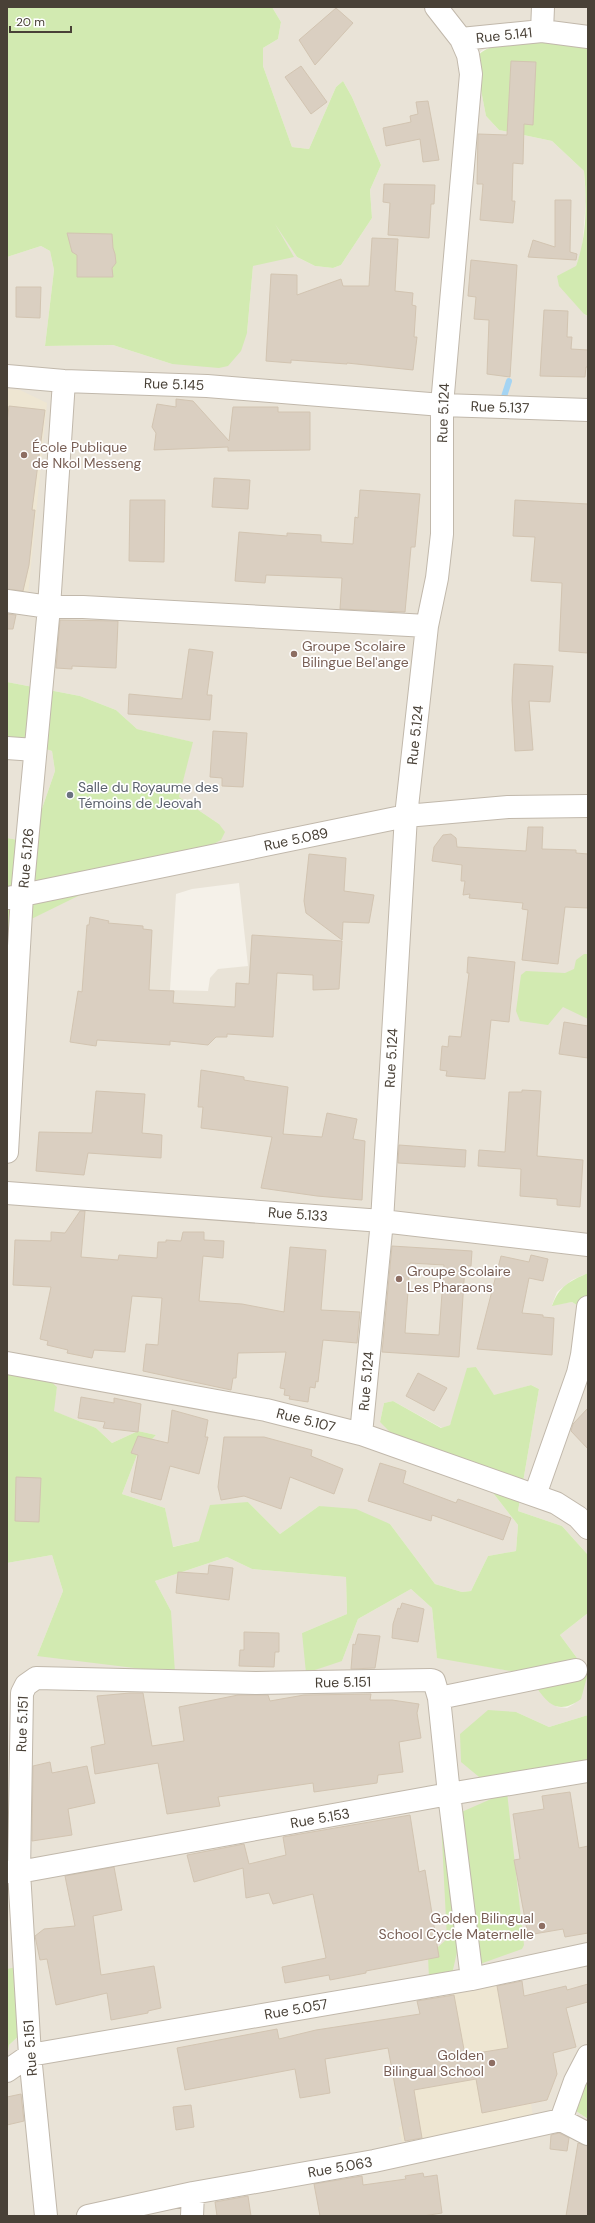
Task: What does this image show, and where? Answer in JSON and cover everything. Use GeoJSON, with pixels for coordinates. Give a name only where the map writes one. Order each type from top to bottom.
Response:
{"type":"FeatureCollection","features":[{"type":"Feature","properties":{"kind":"street","name":"Rue 5.141"},"geometry":{"type":"LineString","coordinates":[[436,7],[461,40],[542,31],[588,37]]}},
{"type":"Feature","properties":{"kind":"street"},"geometry":{"type":"LineString","coordinates":[[542,31],[543,7]]}},
{"type":"Feature","properties":{"kind":"street","name":"Rue 5.124"},"geometry":{"type":"LineString","coordinates":[[361,1434],[382,1221],[406,816],[427,626],[437,578],[442,534],[442,405],[472,74],[468,55],[461,40]]}},
{"type":"Feature","properties":{"kind":"street","name":"Rue 5.145"},"geometry":{"type":"LineString","coordinates":[[7,376],[64,381],[207,386],[341,396]]}},
{"type":"Feature","properties":{"kind":"street","name":"Rue 5.126"},"geometry":{"type":"LineString","coordinates":[[7,1152],[15,897],[35,750],[49,607],[64,381]]}},
{"type":"Feature","properties":{"kind":"street","name":"Rue 5.137"},"geometry":{"type":"LineString","coordinates":[[341,396],[442,405],[588,410]]}},
{"type":"Feature","properties":{"kind":"street"},"geometry":{"type":"LineString","coordinates":[[7,601],[49,607],[83,607],[427,626]]}},
{"type":"Feature","properties":{"kind":"street"},"geometry":{"type":"LineString","coordinates":[[7,748],[35,750]]}},
{"type":"Feature","properties":{"kind":"street","name":"Rue 5.089"},"geometry":{"type":"LineString","coordinates":[[15,897],[406,816],[508,807],[588,806]]}},
{"type":"Feature","properties":{"kind":"street","name":"Rue 5.133"},"geometry":{"type":"LineString","coordinates":[[7,1193],[382,1221],[588,1245]]}},
{"type":"Feature","properties":{"kind":"street"},"geometry":{"type":"LineString","coordinates":[[535,1495],[578,1373],[582,1355],[588,1307]]}},
{"type":"Feature","properties":{"kind":"street","name":"Rue 5.107"},"geometry":{"type":"LineString","coordinates":[[7,1363],[266,1410],[361,1434],[556,1503],[578,1517],[588,1528]]}},
{"type":"Feature","properties":{"kind":"street"},"geometry":{"type":"LineString","coordinates":[[439,1698],[576,1670]]}},
{"type":"Feature","properties":{"kind":"street","name":"Rue 5.151"},"geometry":{"type":"LineString","coordinates":[[46,2216],[13,1872],[22,1692],[26,1685],[36,1678],[256,1683],[431,1680],[435,1683],[439,1698],[449,1794]]}},
{"type":"Feature","properties":{"kind":"street","name":"Rue 5.153"},"geometry":{"type":"LineString","coordinates":[[13,1872],[449,1794],[588,1771]]}},
{"type":"Feature","properties":{"kind":"street"},"geometry":{"type":"LineString","coordinates":[[449,1794],[472,1979]]}},
{"type":"Feature","properties":{"kind":"street","name":"Rue 5.057"},"geometry":{"type":"LineString","coordinates":[[7,2071],[30,2055],[472,1979],[588,1954]]}},
{"type":"Feature","properties":{"kind":"street"},"geometry":{"type":"LineString","coordinates":[[588,2056],[575,2081],[561,2120],[588,2134]]}},
{"type":"Feature","properties":{"kind":"street","name":"Rue 5.063"},"geometry":{"type":"LineString","coordinates":[[88,2216],[193,2193],[374,2161],[561,2120]]}},
{"type":"Feature","properties":{"kind":"street"},"geometry":{"type":"LineString","coordinates":[[192,2216],[193,2193]]}},
{"type":"Feature","properties":{"kind":"shaded area"},"geometry":{"type":"Polygon","coordinates":[[[272,7],[588,7],[588,48],[489,47],[481,51],[475,59],[486,116],[499,130],[552,141],[584,171],[586,201],[582,249],[576,266],[584,314],[588,316],[588,1273],[572,1280],[557,1292],[552,1305],[572,1302],[588,1312],[588,1555],[562,1526],[518,1511],[539,1389],[531,1385],[494,1396],[476,1367],[450,1425],[442,1428],[393,1401],[384,1403],[380,1422],[490,1489],[518,1525],[516,1551],[488,1556],[471,1591],[462,1592],[435,1584],[390,1524],[319,1506],[280,1534],[248,1502],[199,1541],[172,1547],[165,1508],[122,1494],[137,1455],[156,1435],[138,1431],[112,1443],[96,1428],[53,1411],[57,1387],[7,1370],[7,931],[219,824],[179,797],[192,742],[137,729],[116,710],[80,696],[7,682],[7,257],[41,246],[50,251],[54,270],[45,346],[113,345],[172,364],[247,333],[253,266],[270,215],[297,257],[315,266],[333,268],[341,265],[372,218],[370,190],[381,165],[352,97],[343,81],[336,87],[309,149],[292,147],[263,66],[263,48],[278,39],[281,22],[272,7]],[[239,883],[192,889],[176,894],[170,990],[208,991],[210,978],[218,969],[248,966],[239,883]]]}},
{"type":"Feature","properties":{"kind":"shaded area","name":"École Publique de Nkol Messeng"},"geometry":{"type":"Polygon","coordinates":[[[7,389],[20,390],[47,403],[27,606],[7,602],[7,389]]]}},
{"type":"Feature","properties":{"kind":"shaded area"},"geometry":{"type":"Polygon","coordinates":[[[7,737],[52,751],[55,771],[38,820],[18,840],[7,838],[7,737]]]}},
{"type":"Feature","properties":{"kind":"shaded area"},"geometry":{"type":"Polygon","coordinates":[[[52,1555],[63,1591],[37,1656],[171,1611],[155,1581],[227,1557],[252,1569],[346,1577],[347,1614],[302,1633],[342,1661],[358,1619],[411,1589],[432,1608],[437,1657],[527,1674],[557,1707],[567,1708],[574,1704],[588,1673],[588,1715],[549,1727],[516,1712],[588,1781],[588,2082],[573,2102],[576,2111],[588,2119],[588,2216],[7,2216],[7,2058],[9,2045],[22,2033],[7,1969],[7,1563],[52,1555]]]}},
{"type":"Feature","properties":{"kind":"shaded area"},"geometry":{"type":"Polygon","coordinates":[[[588,1613],[588,1673],[560,1635],[588,1613]]]}},
{"type":"Feature","properties":{"kind":"shaded area","name":"Golden Bilingual School"},"geometry":{"type":"Polygon","coordinates":[[[521,1980],[535,2055],[552,2090],[547,2100],[531,2103],[533,2118],[402,2142],[399,2127],[402,2126],[392,2073],[429,2066],[417,2001],[521,1980]]]}},
{"type":"Feature","properties":{"kind":"green space"},"geometry":{"type":"Polygon","coordinates":[[[7,7],[272,7],[281,22],[278,39],[263,48],[263,66],[292,147],[309,149],[336,87],[343,81],[352,97],[381,165],[370,190],[372,218],[341,265],[333,268],[315,266],[297,257],[275,224],[294,257],[253,266],[247,333],[241,351],[228,366],[219,368],[172,364],[113,345],[45,346],[54,270],[50,251],[41,246],[7,257],[7,7]]]}},
{"type":"Feature","properties":{"kind":"green space"},"geometry":{"type":"Polygon","coordinates":[[[536,42],[583,45],[588,48],[588,316],[584,314],[559,286],[557,276],[576,266],[580,255],[585,219],[586,195],[584,171],[552,141],[499,130],[486,116],[475,59],[480,53],[494,46],[502,44],[536,42]]]}},
{"type":"Feature","properties":{"kind":"green space"},"geometry":{"type":"Polygon","coordinates":[[[7,682],[80,696],[116,710],[137,729],[193,742],[179,797],[219,824],[225,832],[221,840],[183,860],[135,868],[7,931],[7,838],[18,840],[38,820],[55,771],[52,751],[7,737],[7,682]]]}},
{"type":"Feature","properties":{"kind":"green space"},"geometry":{"type":"Polygon","coordinates":[[[584,954],[588,954],[588,1019],[563,1007],[548,1025],[520,1021],[516,1011],[521,975],[526,971],[565,973],[574,969],[576,960],[584,954]]]}},
{"type":"Feature","properties":{"kind":"green space"},"geometry":{"type":"Polygon","coordinates":[[[588,1273],[588,1312],[572,1302],[552,1306],[558,1294],[566,1285],[588,1273]]]}},
{"type":"Feature","properties":{"kind":"green space"},"geometry":{"type":"Polygon","coordinates":[[[476,1367],[494,1395],[531,1385],[539,1389],[518,1511],[562,1526],[588,1555],[588,1613],[560,1635],[588,1673],[581,1699],[571,1705],[563,1707],[555,1706],[543,1697],[527,1674],[437,1658],[432,1608],[411,1589],[358,1619],[342,1661],[306,1673],[302,1633],[347,1614],[346,1577],[252,1569],[227,1557],[155,1581],[171,1611],[175,1673],[37,1656],[63,1591],[52,1555],[7,1563],[7,1370],[49,1380],[57,1387],[54,1411],[96,1428],[112,1443],[138,1431],[156,1435],[137,1455],[122,1494],[165,1508],[173,1547],[199,1541],[210,1505],[248,1502],[280,1534],[319,1506],[356,1509],[390,1524],[435,1584],[462,1592],[471,1591],[488,1556],[516,1551],[518,1525],[490,1489],[413,1455],[380,1422],[384,1403],[393,1401],[441,1428],[450,1425],[467,1368],[476,1367]]]}},
{"type":"Feature","properties":{"kind":"green space"},"geometry":{"type":"Polygon","coordinates":[[[488,1710],[516,1712],[549,1727],[588,1715],[588,1781],[490,1786],[461,1762],[460,1734],[488,1710]]]}},
{"type":"Feature","properties":{"kind":"green space"},"geometry":{"type":"Polygon","coordinates":[[[507,1792],[524,1945],[522,1949],[480,1964],[458,1948],[452,1974],[429,1978],[428,1956],[447,1939],[441,1821],[507,1792]]]}},
{"type":"Feature","properties":{"kind":"green space"},"geometry":{"type":"Polygon","coordinates":[[[21,1966],[22,2033],[9,2045],[7,2058],[7,1969],[21,1966]]]}},
{"type":"Feature","properties":{"kind":"green space"},"geometry":{"type":"Polygon","coordinates":[[[588,2082],[588,2119],[576,2111],[573,2101],[588,2082]]]}},
{"type":"Feature","properties":{"kind":"building"},"geometry":{"type":"Polygon","coordinates":[[[336,8],[353,23],[315,65],[299,40],[336,8]]]}},
{"type":"Feature","properties":{"kind":"building"},"geometry":{"type":"Polygon","coordinates":[[[511,61],[536,62],[533,125],[524,124],[523,164],[513,163],[512,201],[515,201],[513,223],[480,220],[483,184],[477,184],[478,134],[507,135],[511,61]]]}},
{"type":"Feature","properties":{"kind":"building"},"geometry":{"type":"Polygon","coordinates":[[[301,66],[327,102],[311,114],[285,77],[301,66]]]}},
{"type":"Feature","properties":{"kind":"building"},"geometry":{"type":"Polygon","coordinates":[[[428,101],[439,160],[423,162],[420,139],[386,146],[383,128],[411,122],[410,116],[418,114],[416,102],[428,101]]]}},
{"type":"Feature","properties":{"kind":"building"},"geometry":{"type":"Polygon","coordinates":[[[384,184],[435,185],[434,204],[431,204],[429,238],[388,235],[390,203],[383,202],[384,184]]]}},
{"type":"Feature","properties":{"kind":"building"},"geometry":{"type":"Polygon","coordinates":[[[555,200],[571,200],[570,252],[577,254],[576,260],[528,257],[533,240],[555,247],[555,200]]]}},
{"type":"Feature","properties":{"kind":"building"},"geometry":{"type":"Polygon","coordinates":[[[67,233],[112,234],[116,263],[112,268],[113,277],[77,277],[77,255],[72,252],[67,233]]]}},
{"type":"Feature","properties":{"kind":"building"},"geometry":{"type":"Polygon","coordinates":[[[372,238],[398,239],[395,291],[413,293],[412,305],[416,306],[414,337],[417,337],[413,370],[347,363],[291,360],[291,363],[266,361],[271,274],[297,275],[297,295],[341,279],[343,286],[369,286],[372,238]]]}},
{"type":"Feature","properties":{"kind":"building"},"geometry":{"type":"Polygon","coordinates":[[[471,260],[517,265],[510,377],[487,374],[489,320],[474,319],[476,297],[468,296],[471,260]]]}},
{"type":"Feature","properties":{"kind":"building"},"geometry":{"type":"Polygon","coordinates":[[[16,287],[41,287],[40,318],[16,317],[16,287]]]}},
{"type":"Feature","properties":{"kind":"building"},"geometry":{"type":"Polygon","coordinates":[[[544,310],[568,311],[567,337],[572,337],[571,349],[588,350],[588,367],[586,367],[585,377],[540,376],[544,310]]]}},
{"type":"Feature","properties":{"kind":"building"},"geometry":{"type":"Polygon","coordinates":[[[176,399],[193,401],[229,441],[233,407],[278,407],[278,412],[310,412],[310,450],[228,451],[228,447],[154,450],[156,433],[152,427],[157,404],[176,407],[176,399]]]}},
{"type":"Feature","properties":{"kind":"building","name":"École Publique de Nkol Messeng"},"geometry":{"type":"Polygon","coordinates":[[[9,406],[45,410],[32,510],[35,510],[29,565],[23,591],[7,589],[7,422],[9,406]]]}},
{"type":"Feature","properties":{"kind":"building"},"geometry":{"type":"Polygon","coordinates":[[[214,478],[250,480],[248,509],[212,507],[214,478]]]}},
{"type":"Feature","properties":{"kind":"building"},"geometry":{"type":"Polygon","coordinates":[[[360,490],[420,494],[415,547],[411,547],[405,612],[340,609],[342,578],[266,575],[265,583],[235,581],[239,532],[287,536],[287,533],[321,535],[321,542],[353,544],[355,517],[358,518],[360,490]]]}},
{"type":"Feature","properties":{"kind":"building"},"geometry":{"type":"Polygon","coordinates":[[[130,500],[165,500],[164,562],[129,561],[130,500]]]}},
{"type":"Feature","properties":{"kind":"building"},"geometry":{"type":"Polygon","coordinates":[[[515,500],[588,504],[588,653],[559,651],[562,583],[531,581],[535,537],[513,536],[515,500]]]}},
{"type":"Feature","properties":{"kind":"building"},"geometry":{"type":"Polygon","coordinates":[[[7,614],[16,615],[13,629],[7,629],[7,614]]]}},
{"type":"Feature","properties":{"kind":"building"},"geometry":{"type":"Polygon","coordinates":[[[60,620],[118,621],[116,668],[72,666],[72,669],[56,668],[60,620]]]}},
{"type":"Feature","properties":{"kind":"building"},"geometry":{"type":"Polygon","coordinates":[[[189,649],[213,652],[207,695],[212,695],[210,720],[128,714],[129,694],[182,699],[189,649]]]}},
{"type":"Feature","properties":{"kind":"building"},"geometry":{"type":"Polygon","coordinates":[[[514,664],[553,666],[550,702],[529,701],[533,750],[515,751],[512,700],[514,664]]]}},
{"type":"Feature","properties":{"kind":"building"},"geometry":{"type":"Polygon","coordinates":[[[213,731],[247,733],[243,787],[222,786],[222,778],[210,777],[213,731]]]}},
{"type":"Feature","properties":{"kind":"building"},"geometry":{"type":"Polygon","coordinates":[[[528,827],[543,827],[542,849],[576,850],[576,853],[588,854],[588,908],[565,907],[558,964],[522,960],[528,910],[522,909],[523,903],[469,898],[470,894],[463,895],[465,881],[461,881],[462,865],[432,861],[434,847],[443,835],[451,834],[456,838],[457,847],[526,851],[528,827]]]}},
{"type":"Feature","properties":{"kind":"building"},"geometry":{"type":"Polygon","coordinates":[[[309,854],[346,858],[344,891],[374,895],[369,923],[343,922],[342,940],[306,913],[304,901],[309,854]]]}},
{"type":"Feature","properties":{"kind":"building"},"geometry":{"type":"Polygon","coordinates":[[[90,917],[109,921],[108,923],[143,926],[143,929],[152,930],[149,990],[174,991],[173,1003],[235,1007],[236,983],[249,984],[252,935],[342,941],[339,989],[313,990],[313,975],[277,973],[273,1037],[227,1034],[227,1037],[216,1037],[208,1045],[170,1041],[170,1045],[97,1040],[96,1046],[70,1042],[78,991],[82,992],[87,925],[89,925],[90,917]]]}},
{"type":"Feature","properties":{"kind":"building"},"geometry":{"type":"Polygon","coordinates":[[[468,957],[515,962],[509,1022],[491,1020],[485,1079],[446,1076],[447,1071],[440,1070],[442,1046],[448,1047],[449,1036],[461,1037],[469,973],[467,973],[468,957]]]}},
{"type":"Feature","properties":{"kind":"building"},"geometry":{"type":"Polygon","coordinates":[[[564,1022],[588,1026],[588,1058],[559,1054],[564,1022]]]}},
{"type":"Feature","properties":{"kind":"building"},"geometry":{"type":"Polygon","coordinates":[[[201,1070],[244,1077],[244,1080],[288,1087],[283,1134],[322,1137],[327,1113],[357,1119],[353,1139],[365,1141],[362,1200],[317,1196],[261,1188],[272,1137],[201,1128],[203,1107],[198,1107],[201,1070]]]}},
{"type":"Feature","properties":{"kind":"building"},"geometry":{"type":"Polygon","coordinates":[[[522,1090],[541,1091],[537,1156],[583,1160],[580,1207],[557,1205],[557,1199],[520,1196],[521,1169],[478,1166],[479,1150],[505,1152],[509,1092],[522,1092],[522,1090]]]}},
{"type":"Feature","properties":{"kind":"building"},"geometry":{"type":"Polygon","coordinates":[[[96,1091],[145,1094],[142,1133],[162,1135],[161,1158],[88,1153],[84,1175],[36,1171],[39,1132],[92,1133],[96,1091]]]}},
{"type":"Feature","properties":{"kind":"building"},"geometry":{"type":"Polygon","coordinates":[[[399,1145],[466,1150],[465,1167],[398,1163],[399,1145]]]}},
{"type":"Feature","properties":{"kind":"building"},"geometry":{"type":"Polygon","coordinates":[[[80,1211],[85,1211],[81,1257],[118,1260],[119,1255],[157,1258],[158,1242],[166,1242],[166,1240],[181,1241],[183,1232],[204,1232],[204,1240],[224,1241],[223,1258],[203,1256],[199,1301],[242,1304],[284,1312],[290,1247],[326,1250],[321,1310],[360,1312],[357,1343],[323,1340],[318,1382],[316,1381],[315,1388],[310,1387],[308,1402],[289,1399],[290,1396],[284,1395],[285,1389],[280,1388],[286,1352],[238,1353],[236,1378],[233,1378],[231,1390],[143,1371],[146,1344],[158,1345],[162,1298],[132,1296],[125,1352],[94,1350],[92,1358],[67,1353],[68,1350],[47,1345],[48,1341],[40,1339],[51,1287],[13,1285],[15,1240],[51,1241],[51,1232],[65,1233],[80,1211]]]}},
{"type":"Feature","properties":{"kind":"building"},"geometry":{"type":"Polygon","coordinates":[[[392,1246],[472,1251],[471,1266],[465,1266],[459,1357],[382,1352],[392,1246]],[[410,1263],[405,1333],[439,1335],[444,1265],[410,1263]]]}},
{"type":"Feature","properties":{"kind":"building"},"geometry":{"type":"Polygon","coordinates":[[[531,1255],[548,1259],[543,1281],[529,1278],[522,1313],[543,1315],[543,1317],[554,1318],[552,1355],[477,1349],[501,1256],[529,1262],[531,1255]]]}},
{"type":"Feature","properties":{"kind":"building"},"geometry":{"type":"Polygon","coordinates":[[[418,1373],[447,1388],[434,1411],[406,1396],[418,1373]]]}},
{"type":"Feature","properties":{"kind":"building"},"geometry":{"type":"Polygon","coordinates":[[[81,1397],[114,1403],[114,1398],[141,1404],[138,1432],[103,1428],[105,1422],[78,1418],[81,1397]]]}},
{"type":"Feature","properties":{"kind":"building"},"geometry":{"type":"Polygon","coordinates":[[[588,1408],[588,1449],[571,1431],[573,1424],[588,1408]]]}},
{"type":"Feature","properties":{"kind":"building"},"geometry":{"type":"Polygon","coordinates":[[[172,1410],[208,1420],[205,1437],[208,1437],[199,1474],[170,1466],[161,1500],[131,1492],[138,1455],[131,1453],[138,1436],[168,1443],[172,1410]]]}},
{"type":"Feature","properties":{"kind":"building"},"geometry":{"type":"Polygon","coordinates":[[[224,1437],[264,1437],[312,1450],[311,1456],[343,1469],[334,1494],[290,1477],[281,1509],[244,1496],[221,1500],[218,1487],[224,1437]]]}},
{"type":"Feature","properties":{"kind":"building"},"geometry":{"type":"Polygon","coordinates":[[[380,1463],[406,1471],[403,1483],[456,1503],[458,1499],[511,1518],[503,1540],[432,1515],[431,1521],[368,1501],[380,1463]]]}},
{"type":"Feature","properties":{"kind":"building"},"geometry":{"type":"Polygon","coordinates":[[[16,1477],[41,1478],[39,1522],[15,1521],[16,1477]]]}},
{"type":"Feature","properties":{"kind":"building"},"geometry":{"type":"Polygon","coordinates":[[[209,1565],[233,1568],[229,1600],[176,1593],[178,1572],[208,1574],[209,1565]]]}},
{"type":"Feature","properties":{"kind":"building"},"geometry":{"type":"Polygon","coordinates":[[[402,1603],[424,1609],[418,1642],[392,1638],[393,1624],[398,1608],[400,1609],[402,1603]]]}},
{"type":"Feature","properties":{"kind":"building"},"geometry":{"type":"Polygon","coordinates":[[[244,1632],[279,1633],[279,1652],[275,1652],[274,1667],[239,1666],[240,1650],[244,1650],[244,1632]]]}},
{"type":"Feature","properties":{"kind":"building"},"geometry":{"type":"Polygon","coordinates":[[[358,1634],[380,1636],[375,1668],[351,1669],[353,1644],[355,1645],[358,1634]]]}},
{"type":"Feature","properties":{"kind":"building"},"geometry":{"type":"Polygon","coordinates":[[[143,1693],[152,1746],[184,1741],[179,1707],[238,1695],[268,1695],[270,1701],[304,1695],[371,1694],[370,1700],[392,1700],[419,1704],[417,1713],[421,1738],[399,1742],[403,1772],[378,1775],[377,1783],[314,1792],[313,1783],[218,1797],[220,1806],[167,1814],[158,1763],[95,1774],[91,1747],[105,1744],[97,1696],[143,1693]]]}},
{"type":"Feature","properties":{"kind":"building"},"geometry":{"type":"Polygon","coordinates":[[[50,1762],[52,1773],[87,1766],[95,1803],[68,1809],[72,1835],[32,1841],[33,1766],[50,1762]]]}},
{"type":"Feature","properties":{"kind":"building"},"geometry":{"type":"Polygon","coordinates":[[[570,1792],[579,1848],[588,1846],[588,1933],[565,1937],[563,1929],[528,1935],[514,1860],[520,1859],[513,1814],[544,1809],[542,1796],[570,1792]]]}},
{"type":"Feature","properties":{"kind":"building"},"geometry":{"type":"Polygon","coordinates":[[[410,1815],[419,1872],[425,1870],[439,1957],[366,1971],[366,1973],[330,1980],[329,1975],[285,1983],[282,1967],[326,1958],[313,1894],[273,1904],[269,1893],[246,1898],[243,1868],[194,1882],[187,1855],[244,1844],[249,1864],[286,1855],[283,1837],[410,1815]]]}},
{"type":"Feature","properties":{"kind":"building"},"geometry":{"type":"Polygon","coordinates":[[[114,1867],[122,1910],[93,1916],[101,1975],[154,1966],[161,2008],[148,2011],[148,2013],[111,2020],[107,1993],[56,2005],[47,1959],[40,1960],[35,1936],[44,1929],[75,1926],[65,1876],[114,1867]]]}},
{"type":"Feature","properties":{"kind":"building"},"geometry":{"type":"Polygon","coordinates":[[[522,1981],[524,1996],[566,1986],[567,1990],[588,1984],[588,2002],[566,2008],[576,2047],[553,2053],[557,2074],[547,2100],[482,2113],[476,2079],[414,2090],[422,2138],[405,2141],[388,2048],[325,2059],[330,2093],[300,2098],[295,2069],[185,2090],[177,2048],[277,2029],[279,2039],[316,2030],[420,2014],[417,2001],[454,1995],[465,2055],[508,2048],[497,1986],[522,1981]]]}},
{"type":"Feature","properties":{"kind":"building"},"geometry":{"type":"Polygon","coordinates":[[[21,2094],[24,2121],[7,2125],[7,2097],[21,2094]]]}},
{"type":"Feature","properties":{"kind":"building"},"geometry":{"type":"Polygon","coordinates":[[[191,2105],[194,2127],[176,2130],[173,2107],[191,2105]]]}},
{"type":"Feature","properties":{"kind":"building"},"geometry":{"type":"Polygon","coordinates":[[[559,2133],[569,2138],[567,2151],[550,2149],[551,2135],[559,2133]]]}},
{"type":"Feature","properties":{"kind":"building"},"geometry":{"type":"Polygon","coordinates":[[[578,2143],[588,2146],[588,2216],[566,2216],[578,2143]]]}},
{"type":"Feature","properties":{"kind":"building"},"geometry":{"type":"Polygon","coordinates":[[[423,2173],[424,2177],[437,2175],[442,2213],[423,2216],[320,2216],[314,2184],[362,2176],[363,2185],[406,2179],[405,2176],[423,2173]]]}},
{"type":"Feature","properties":{"kind":"building"},"geometry":{"type":"Polygon","coordinates":[[[248,2196],[251,2216],[217,2216],[215,2202],[248,2196]]]}},
{"type":"Feature","properties":{"kind":"waterway"},"geometry":{"type":"LineString","coordinates":[[502,403],[509,381]]}},
{"type":"Feature","properties":{"kind":"place","name":"École Publique de Nkol Messeng"},"geometry":{"type":"Point","coordinates":[24,455]}},
{"type":"Feature","properties":{"kind":"place","name":"Groupe Scolaire Bilingue Bel'ange"},"geometry":{"type":"Point","coordinates":[294,654]}},
{"type":"Feature","properties":{"kind":"place","name":"Salle du Royaume des Témoins de Jeovah"},"geometry":{"type":"Point","coordinates":[70,795]}},
{"type":"Feature","properties":{"kind":"place","name":"Groupe Scolaire Les Pharaons"},"geometry":{"type":"Point","coordinates":[399,1279]}},
{"type":"Feature","properties":{"kind":"place","name":"Golden Bilingual School Cycle Maternelle"},"geometry":{"type":"Point","coordinates":[542,1926]}},
{"type":"Feature","properties":{"kind":"place","name":"Golden Bilingual School"},"geometry":{"type":"Point","coordinates":[492,2063]}}]}
